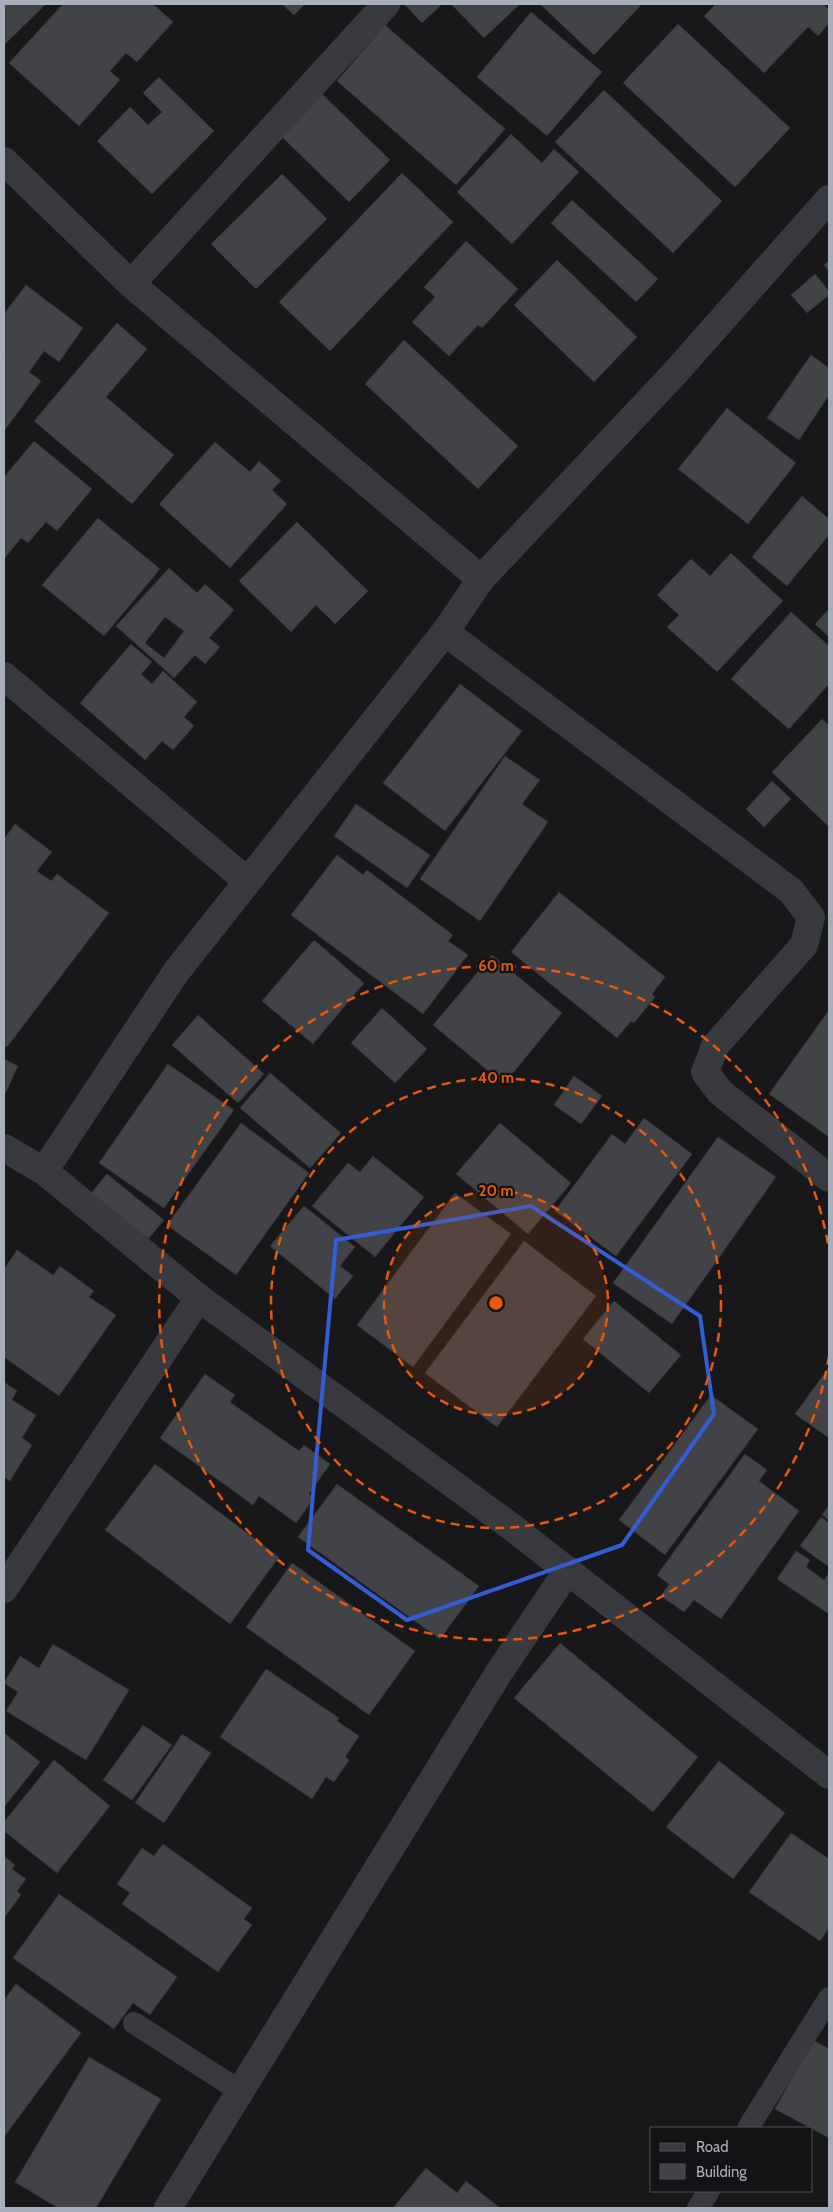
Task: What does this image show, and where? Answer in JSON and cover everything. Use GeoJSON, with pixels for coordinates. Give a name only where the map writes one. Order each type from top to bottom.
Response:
{"type":"FeatureCollection","features":[{"type":"Feature","properties":{"kind":"street"},"geometry":{"type":"LineString","coordinates":[[131,284],[386,4]]}},
{"type":"Feature","properties":{"kind":"street"},"geometry":{"type":"LineString","coordinates":[[4,161],[131,284],[481,579]]}},
{"type":"Feature","properties":{"kind":"street"},"geometry":{"type":"LineString","coordinates":[[44,1171],[176,972],[446,632],[481,579],[674,374],[829,199]]}},
{"type":"Feature","properties":{"kind":"street"},"geometry":{"type":"LineString","coordinates":[[446,632],[791,891],[811,917],[804,945],[715,1046],[705,1072],[720,1092],[829,1178]]}},
{"type":"Feature","properties":{"kind":"street"},"geometry":{"type":"LineString","coordinates":[[4,676],[247,881]]}},
{"type":"Feature","properties":{"kind":"street"},"geometry":{"type":"LineString","coordinates":[[4,1148],[44,1171],[199,1298],[568,1570],[829,1775]]}},
{"type":"Feature","properties":{"kind":"street"},"geometry":{"type":"LineString","coordinates":[[4,1589],[199,1298]]}},
{"type":"Feature","properties":{"kind":"street"},"geometry":{"type":"LineString","coordinates":[[168,2208],[498,1674],[568,1570]]}},
{"type":"Feature","properties":{"kind":"lane"},"geometry":{"type":"LineString","coordinates":[[749,2127],[829,1998]]}},
{"type":"Feature","properties":{"kind":"lane"},"geometry":{"type":"LineString","coordinates":[[134,2023],[240,2091]]}},
{"type":"Feature","properties":{"kind":"lane"},"geometry":{"type":"LineString","coordinates":[[698,2208],[708,2192]]}},
{"type":"Feature","properties":{"kind":"highlighted area"},"geometry":{"type":"Polygon","coordinates":[[[531,1206],[700,1316],[714,1414],[622,1545],[407,1620],[308,1550],[336,1240],[531,1206]]]}},
{"type":"Feature","properties":{"kind":"building"},"geometry":{"type":"Polygon","coordinates":[[[4,4],[46,4],[4,45],[4,4]]]}},
{"type":"Feature","properties":{"kind":"building"},"geometry":{"type":"Polygon","coordinates":[[[63,4],[153,4],[173,22],[137,62],[126,53],[110,71],[120,80],[79,126],[9,63],[63,4]]]}},
{"type":"Feature","properties":{"kind":"building"},"geometry":{"type":"Polygon","coordinates":[[[282,4],[305,4],[294,15],[282,4]]]}},
{"type":"Feature","properties":{"kind":"building"},"geometry":{"type":"Polygon","coordinates":[[[404,4],[442,4],[422,23],[404,4]]]}},
{"type":"Feature","properties":{"kind":"building"},"geometry":{"type":"Polygon","coordinates":[[[451,4],[520,4],[484,38],[451,4]]]}},
{"type":"Feature","properties":{"kind":"building"},"geometry":{"type":"Polygon","coordinates":[[[540,4],[642,4],[594,55],[540,4]]]}},
{"type":"Feature","properties":{"kind":"building"},"geometry":{"type":"Polygon","coordinates":[[[716,4],[823,4],[829,10],[829,23],[818,36],[808,27],[764,73],[704,16],[716,4]]]}},
{"type":"Feature","properties":{"kind":"building"},"geometry":{"type":"Polygon","coordinates":[[[531,12],[602,72],[547,136],[477,77],[531,12]]]}},
{"type":"Feature","properties":{"kind":"building"},"geometry":{"type":"Polygon","coordinates":[[[678,24],[790,128],[735,187],[623,83],[678,24]]]}},
{"type":"Feature","properties":{"kind":"building"},"geometry":{"type":"Polygon","coordinates":[[[385,25],[505,129],[456,185],[337,81],[385,25]]]}},
{"type":"Feature","properties":{"kind":"building"},"geometry":{"type":"Polygon","coordinates":[[[159,77],[214,131],[152,194],[97,141],[130,107],[148,125],[162,112],[143,93],[159,77]]]}},
{"type":"Feature","properties":{"kind":"building"},"geometry":{"type":"Polygon","coordinates":[[[604,90],[722,201],[673,253],[555,142],[604,90]]]}},
{"type":"Feature","properties":{"kind":"building"},"geometry":{"type":"Polygon","coordinates":[[[319,91],[390,160],[349,202],[278,133],[319,91]]]}},
{"type":"Feature","properties":{"kind":"building"},"geometry":{"type":"Polygon","coordinates":[[[511,134],[542,163],[554,149],[579,172],[512,244],[457,192],[511,134]]]}},
{"type":"Feature","properties":{"kind":"building"},"geometry":{"type":"Polygon","coordinates":[[[402,173],[453,222],[330,351],[279,302],[402,173]]]}},
{"type":"Feature","properties":{"kind":"building"},"geometry":{"type":"Polygon","coordinates":[[[282,174],[327,219],[256,289],[211,244],[282,174]]]}},
{"type":"Feature","properties":{"kind":"building"},"geometry":{"type":"Polygon","coordinates":[[[572,200],[658,279],[636,302],[551,223],[572,200]]]}},
{"type":"Feature","properties":{"kind":"building"},"geometry":{"type":"Polygon","coordinates":[[[466,241],[518,289],[482,328],[478,325],[449,356],[412,322],[435,297],[424,287],[466,241]]]}},
{"type":"Feature","properties":{"kind":"building"},"geometry":{"type":"Polygon","coordinates":[[[557,260],[637,337],[594,382],[514,305],[557,260]]]}},
{"type":"Feature","properties":{"kind":"building"},"geometry":{"type":"Polygon","coordinates":[[[829,260],[829,271],[824,265],[829,260]]]}},
{"type":"Feature","properties":{"kind":"building"},"geometry":{"type":"Polygon","coordinates":[[[815,274],[829,291],[829,295],[807,313],[791,295],[815,274]]]}},
{"type":"Feature","properties":{"kind":"building"},"geometry":{"type":"Polygon","coordinates":[[[26,285],[83,328],[59,362],[44,351],[29,372],[41,381],[4,431],[4,357],[6,355],[4,354],[4,314],[26,285]]]}},
{"type":"Feature","properties":{"kind":"building"},"geometry":{"type":"Polygon","coordinates":[[[117,323],[147,349],[106,397],[174,455],[132,504],[34,421],[117,323]]]}},
{"type":"Feature","properties":{"kind":"building"},"geometry":{"type":"Polygon","coordinates":[[[404,340],[518,446],[478,489],[365,384],[404,340]]]}},
{"type":"Feature","properties":{"kind":"building"},"geometry":{"type":"Polygon","coordinates":[[[811,355],[829,368],[829,395],[799,440],[767,418],[811,355]]]}},
{"type":"Feature","properties":{"kind":"building"},"geometry":{"type":"Polygon","coordinates":[[[727,408],[796,463],[748,524],[678,469],[727,408]]]}},
{"type":"Feature","properties":{"kind":"building"},"geometry":{"type":"Polygon","coordinates":[[[34,441],[92,489],[57,531],[46,522],[28,543],[21,538],[4,559],[4,477],[34,441]]]}},
{"type":"Feature","properties":{"kind":"building"},"geometry":{"type":"Polygon","coordinates":[[[215,442],[250,472],[259,461],[281,481],[272,490],[287,504],[230,568],[159,504],[215,442]]]}},
{"type":"Feature","properties":{"kind":"building"},"geometry":{"type":"Polygon","coordinates":[[[802,496],[829,519],[829,535],[787,586],[752,557],[802,496]]]}},
{"type":"Feature","properties":{"kind":"building"},"geometry":{"type":"Polygon","coordinates":[[[98,518],[160,569],[104,636],[42,585],[98,518]]]}},
{"type":"Feature","properties":{"kind":"building"},"geometry":{"type":"Polygon","coordinates":[[[297,522],[368,591],[335,624],[316,605],[291,632],[239,581],[297,522]]]}},
{"type":"Feature","properties":{"kind":"building"},"geometry":{"type":"Polygon","coordinates":[[[731,553],[783,601],[717,672],[667,627],[679,615],[657,595],[691,559],[710,576],[731,553]]]}},
{"type":"Feature","properties":{"kind":"building"},"geometry":{"type":"Polygon","coordinates":[[[169,568],[197,593],[205,584],[234,610],[209,638],[220,647],[205,664],[195,655],[174,678],[116,626],[169,568]],[[165,617],[145,643],[164,658],[184,631],[165,617]]]}},
{"type":"Feature","properties":{"kind":"building"},"geometry":{"type":"Polygon","coordinates":[[[829,609],[829,637],[815,624],[829,609]]]}},
{"type":"Feature","properties":{"kind":"building"},"geometry":{"type":"Polygon","coordinates":[[[791,612],[829,646],[829,684],[789,729],[731,679],[791,612]]]}},
{"type":"Feature","properties":{"kind":"building"},"geometry":{"type":"Polygon","coordinates":[[[131,644],[152,662],[141,674],[152,684],[163,671],[197,702],[184,717],[194,726],[173,750],[162,741],[145,760],[80,703],[131,644]]]}},
{"type":"Feature","properties":{"kind":"building"},"geometry":{"type":"Polygon","coordinates":[[[460,684],[522,731],[445,831],[383,783],[460,684]]]}},
{"type":"Feature","properties":{"kind":"building"},"geometry":{"type":"Polygon","coordinates":[[[822,719],[829,725],[829,827],[772,772],[822,719]]]}},
{"type":"Feature","properties":{"kind":"building"},"geometry":{"type":"Polygon","coordinates":[[[505,756],[540,780],[522,804],[548,822],[480,921],[420,879],[505,756]]]}},
{"type":"Feature","properties":{"kind":"building"},"geometry":{"type":"Polygon","coordinates":[[[772,781],[791,799],[764,827],[746,809],[772,781]]]}},
{"type":"Feature","properties":{"kind":"building"},"geometry":{"type":"Polygon","coordinates":[[[356,804],[430,855],[407,888],[334,836],[356,804]]]}},
{"type":"Feature","properties":{"kind":"building"},"geometry":{"type":"Polygon","coordinates":[[[15,824],[52,852],[37,871],[51,881],[57,874],[109,913],[7,1047],[4,1045],[4,839],[15,824]]]}},
{"type":"Feature","properties":{"kind":"building"},"geometry":{"type":"Polygon","coordinates":[[[337,855],[363,875],[367,870],[453,935],[448,941],[468,955],[423,1014],[291,915],[337,855]]]}},
{"type":"Feature","properties":{"kind":"building"},"geometry":{"type":"Polygon","coordinates":[[[559,892],[665,977],[652,994],[655,997],[634,1023],[631,1021],[617,1038],[511,952],[559,892]]]}},
{"type":"Feature","properties":{"kind":"building"},"geometry":{"type":"Polygon","coordinates":[[[314,940],[364,983],[313,1044],[262,1001],[314,940]]]}},
{"type":"Feature","properties":{"kind":"building"},"geometry":{"type":"Polygon","coordinates":[[[492,955],[562,1013],[504,1084],[433,1025],[492,955]]]}},
{"type":"Feature","properties":{"kind":"building"},"geometry":{"type":"Polygon","coordinates":[[[382,1008],[427,1049],[395,1083],[351,1043],[382,1008]]]}},
{"type":"Feature","properties":{"kind":"building"},"geometry":{"type":"Polygon","coordinates":[[[829,1010],[829,1137],[769,1094],[829,1010]]]}},
{"type":"Feature","properties":{"kind":"building"},"geometry":{"type":"Polygon","coordinates":[[[198,1015],[264,1074],[238,1103],[172,1045],[198,1015]]]}},
{"type":"Feature","properties":{"kind":"building"},"geometry":{"type":"Polygon","coordinates":[[[4,1059],[18,1066],[4,1096],[4,1059]]]}},
{"type":"Feature","properties":{"kind":"building"},"geometry":{"type":"Polygon","coordinates":[[[168,1064],[234,1110],[164,1208],[99,1163],[168,1064]]]}},
{"type":"Feature","properties":{"kind":"building"},"geometry":{"type":"Polygon","coordinates":[[[270,1073],[341,1133],[310,1168],[240,1108],[270,1073]]]}},
{"type":"Feature","properties":{"kind":"building"},"geometry":{"type":"Polygon","coordinates":[[[574,1076],[602,1096],[581,1124],[554,1105],[574,1076]]]}},
{"type":"Feature","properties":{"kind":"building"},"geometry":{"type":"Polygon","coordinates":[[[644,1118],[692,1154],[616,1256],[555,1211],[612,1134],[625,1144],[644,1118]]]}},
{"type":"Feature","properties":{"kind":"building"},"geometry":{"type":"Polygon","coordinates":[[[241,1123],[309,1173],[236,1275],[167,1225],[241,1123]]]}},
{"type":"Feature","properties":{"kind":"building"},"geometry":{"type":"Polygon","coordinates":[[[500,1123],[571,1183],[528,1234],[456,1174],[500,1123]]]}},
{"type":"Feature","properties":{"kind":"building"},"geometry":{"type":"Polygon","coordinates":[[[718,1137],[776,1177],[672,1324],[613,1283],[718,1137]]]}},
{"type":"Feature","properties":{"kind":"building"},"geometry":{"type":"Polygon","coordinates":[[[373,1156],[424,1197],[375,1257],[312,1206],[348,1163],[360,1172],[373,1156]]]}},
{"type":"Feature","properties":{"kind":"building"},"geometry":{"type":"Polygon","coordinates":[[[107,1174],[164,1220],[145,1243],[88,1197],[107,1174]]]}},
{"type":"Feature","properties":{"kind":"building"},"geometry":{"type":"Polygon","coordinates":[[[455,1193],[511,1234],[413,1367],[357,1325],[455,1193]]]}},
{"type":"Feature","properties":{"kind":"building"},"geometry":{"type":"Polygon","coordinates":[[[304,1206],[355,1247],[340,1266],[353,1276],[335,1299],[270,1246],[304,1206]]]}},
{"type":"Feature","properties":{"kind":"building"},"geometry":{"type":"Polygon","coordinates":[[[524,1241],[596,1296],[497,1427],[425,1373],[524,1241]]]}},
{"type":"Feature","properties":{"kind":"building"},"geometry":{"type":"Polygon","coordinates":[[[17,1250],[53,1275],[60,1266],[94,1291],[89,1297],[116,1315],[59,1396],[4,1357],[4,1269],[17,1250]]]}},
{"type":"Feature","properties":{"kind":"building"},"geometry":{"type":"Polygon","coordinates":[[[614,1301],[681,1355],[649,1393],[583,1339],[614,1301]]]}},
{"type":"Feature","properties":{"kind":"building"},"geometry":{"type":"Polygon","coordinates":[[[829,1367],[829,1438],[795,1414],[829,1367]]]}},
{"type":"Feature","properties":{"kind":"building"},"geometry":{"type":"Polygon","coordinates":[[[205,1374],[235,1395],[230,1402],[299,1451],[304,1445],[330,1464],[309,1494],[314,1498],[296,1523],[259,1496],[253,1505],[160,1438],[205,1374]]]}},
{"type":"Feature","properties":{"kind":"building"},"geometry":{"type":"Polygon","coordinates":[[[4,1382],[17,1391],[12,1400],[36,1415],[22,1438],[32,1445],[10,1481],[4,1477],[4,1382]]]}},
{"type":"Feature","properties":{"kind":"building"},"geometry":{"type":"Polygon","coordinates":[[[711,1395],[758,1429],[665,1555],[619,1520],[711,1395]]]}},
{"type":"Feature","properties":{"kind":"building"},"geometry":{"type":"Polygon","coordinates":[[[745,1454],[767,1470],[759,1481],[799,1511],[721,1619],[694,1600],[684,1612],[661,1596],[669,1584],[657,1575],[745,1454]]]}},
{"type":"Feature","properties":{"kind":"building"},"geometry":{"type":"Polygon","coordinates":[[[155,1464],[279,1557],[230,1624],[105,1530],[155,1464]]]}},
{"type":"Feature","properties":{"kind":"building"},"geometry":{"type":"Polygon","coordinates":[[[337,1484],[479,1586],[440,1639],[298,1537],[337,1484]]]}},
{"type":"Feature","properties":{"kind":"building"},"geometry":{"type":"Polygon","coordinates":[[[829,1505],[829,1520],[822,1515],[829,1505]]]}},
{"type":"Feature","properties":{"kind":"building"},"geometry":{"type":"Polygon","coordinates":[[[821,1517],[829,1523],[829,1567],[800,1546],[821,1517]]]}},
{"type":"Feature","properties":{"kind":"building"},"geometry":{"type":"Polygon","coordinates":[[[796,1551],[810,1560],[806,1567],[824,1580],[829,1573],[829,1614],[777,1579],[796,1551]]]}},
{"type":"Feature","properties":{"kind":"building"},"geometry":{"type":"Polygon","coordinates":[[[292,1563],[415,1651],[369,1715],[246,1627],[292,1563]]]}},
{"type":"Feature","properties":{"kind":"building"},"geometry":{"type":"Polygon","coordinates":[[[560,1643],[698,1757],[653,1812],[514,1698],[560,1643]]]}},
{"type":"Feature","properties":{"kind":"building"},"geometry":{"type":"Polygon","coordinates":[[[53,1644],[129,1690],[86,1760],[6,1711],[18,1692],[4,1683],[20,1656],[39,1668],[53,1644]]]}},
{"type":"Feature","properties":{"kind":"building"},"geometry":{"type":"Polygon","coordinates":[[[266,1669],[339,1718],[337,1721],[359,1736],[345,1757],[349,1760],[334,1782],[326,1777],[312,1799],[220,1737],[266,1669]]]}},
{"type":"Feature","properties":{"kind":"building"},"geometry":{"type":"Polygon","coordinates":[[[143,1725],[172,1745],[132,1800],[103,1780],[143,1725]]]}},
{"type":"Feature","properties":{"kind":"building"},"geometry":{"type":"Polygon","coordinates":[[[4,1733],[40,1762],[4,1807],[4,1733]]]}},
{"type":"Feature","properties":{"kind":"building"},"geometry":{"type":"Polygon","coordinates":[[[182,1734],[211,1753],[164,1823],[135,1803],[182,1734]]]}},
{"type":"Feature","properties":{"kind":"building"},"geometry":{"type":"Polygon","coordinates":[[[54,1760],[110,1806],[57,1873],[4,1831],[4,1822],[54,1760]]]}},
{"type":"Feature","properties":{"kind":"building"},"geometry":{"type":"Polygon","coordinates":[[[719,1761],[785,1813],[733,1879],[666,1827],[719,1761]]]}},
{"type":"Feature","properties":{"kind":"building"},"geometry":{"type":"Polygon","coordinates":[[[791,1833],[829,1859],[829,1928],[820,1941],[749,1892],[791,1833]]]}},
{"type":"Feature","properties":{"kind":"building"},"geometry":{"type":"Polygon","coordinates":[[[163,1844],[252,1908],[244,1919],[252,1925],[218,1972],[122,1904],[130,1893],[117,1884],[142,1848],[154,1856],[163,1844]]]}},
{"type":"Feature","properties":{"kind":"building"},"geometry":{"type":"Polygon","coordinates":[[[4,1856],[15,1865],[12,1869],[26,1879],[17,1891],[21,1895],[4,1918],[4,1856]]]}},
{"type":"Feature","properties":{"kind":"building"},"geometry":{"type":"Polygon","coordinates":[[[59,1894],[177,1977],[150,2015],[133,2003],[114,2029],[13,1958],[59,1894]]]}},
{"type":"Feature","properties":{"kind":"building"},"geometry":{"type":"Polygon","coordinates":[[[16,1984],[81,2033],[4,2137],[4,2000],[16,1984]]]}},
{"type":"Feature","properties":{"kind":"building"},"geometry":{"type":"Polygon","coordinates":[[[813,2040],[829,2049],[829,2138],[813,2129],[813,2127],[809,2127],[775,2109],[813,2040]]]}},
{"type":"Feature","properties":{"kind":"building"},"geometry":{"type":"Polygon","coordinates":[[[89,2057],[161,2099],[96,2208],[58,2208],[15,2182],[89,2057]]]}},
{"type":"Feature","properties":{"kind":"building"},"geometry":{"type":"Polygon","coordinates":[[[426,2168],[457,2193],[466,2181],[500,2208],[393,2208],[426,2168]]]}}]}
